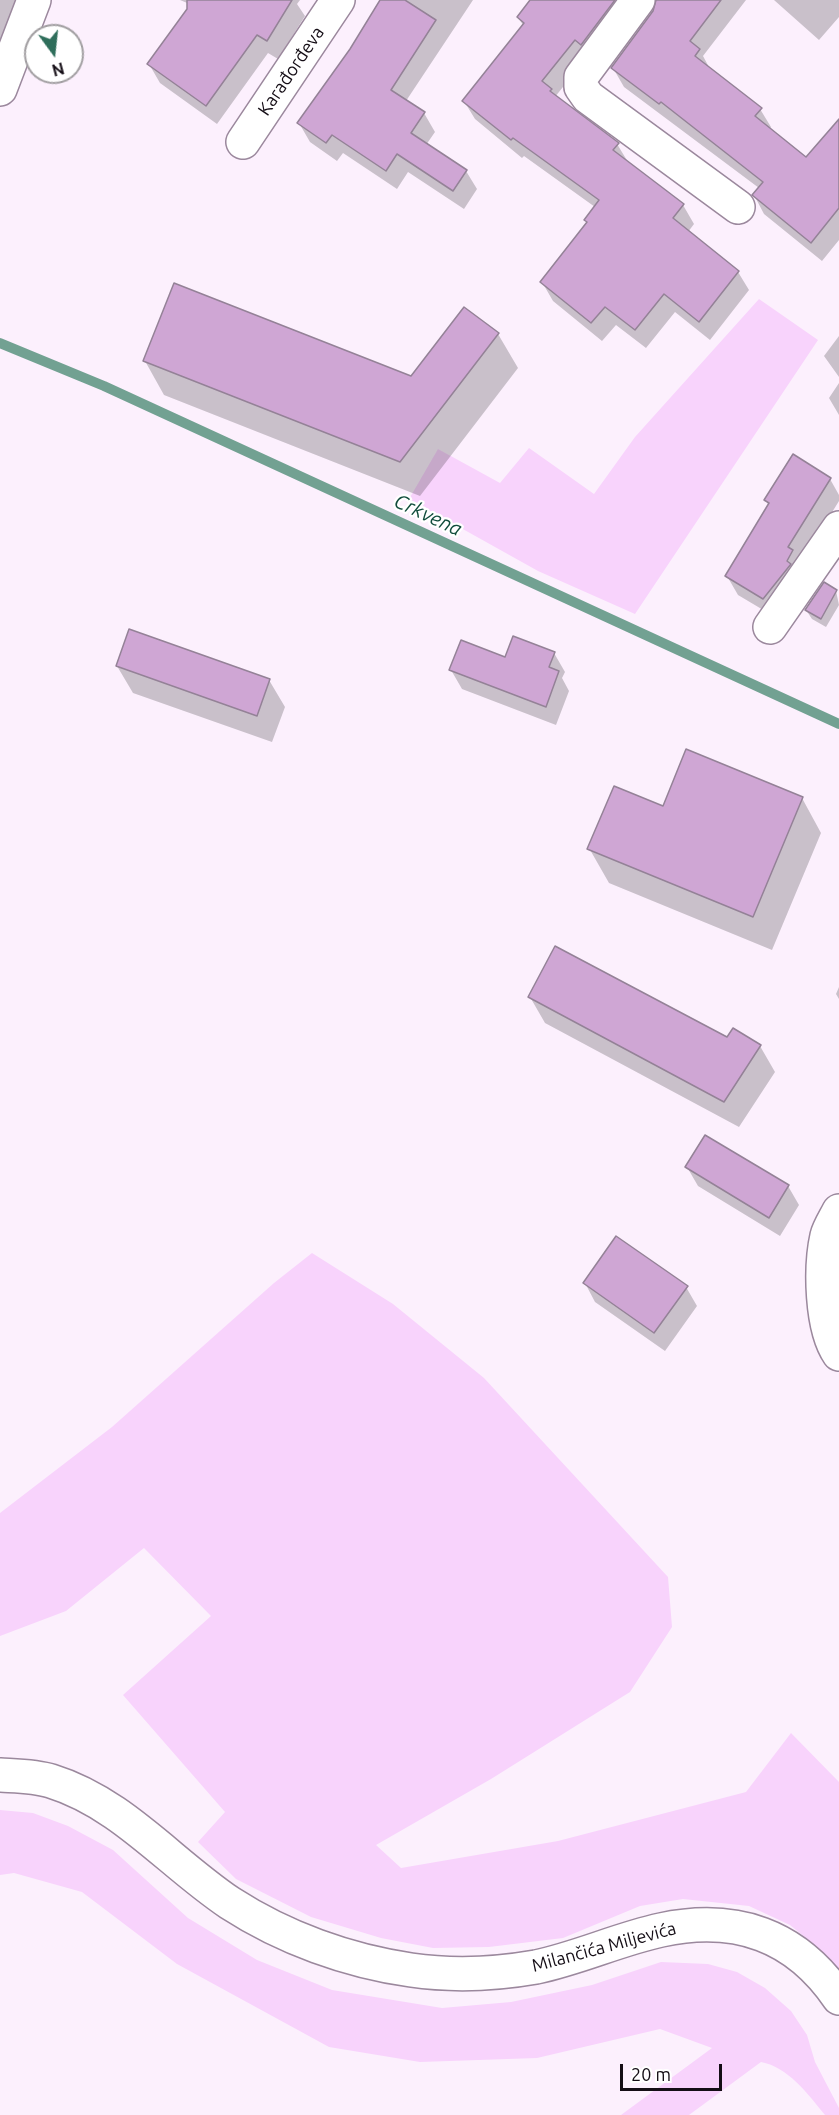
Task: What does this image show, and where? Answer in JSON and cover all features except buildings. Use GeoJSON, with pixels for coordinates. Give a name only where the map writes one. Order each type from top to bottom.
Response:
{"type":"FeatureCollection","features":[{"type":"Feature","properties":{"kind":"street"},"geometry":{"type":"LineString","coordinates":[[0,89],[34,0]]}},
{"type":"Feature","properties":{"kind":"street","name":"Karađorđeva"},"geometry":{"type":"LineString","coordinates":[[243,142],[338,0]]}},
{"type":"Feature","properties":{"kind":"street"},"geometry":{"type":"LineString","coordinates":[[638,0],[581,77],[581,87],[588,97],[738,207]]}},
{"type":"Feature","properties":{"kind":"street"},"geometry":{"type":"LineString","coordinates":[[770,627],[839,528]]}},
{"type":"Feature","properties":{"kind":"street"},"geometry":{"type":"LineString","coordinates":[[839,1211],[827,1235],[823,1291],[832,1344],[839,1354]]}},
{"type":"Feature","properties":{"kind":"street","name":"Milančića Miljevića"},"geometry":{"type":"LineString","coordinates":[[0,1775],[48,1780],[83,1793],[130,1822],[201,1882],[231,1903],[263,1923],[331,1952],[411,1970],[496,1972],[578,1957],[660,1930],[694,1925],[728,1926],[759,1933],[785,1944],[825,1978],[839,1998]]}},
{"type":"Feature","properties":{"kind":"shaded area"},"geometry":{"type":"Polygon","coordinates":[[[759,299],[818,340],[635,614],[538,571],[409,499],[438,449],[500,483],[529,448],[594,494],[635,437],[759,299]]]}},
{"type":"Feature","properties":{"kind":"shaded area"},"geometry":{"type":"Polygon","coordinates":[[[312,1253],[393,1304],[484,1378],[668,1577],[672,1627],[630,1692],[491,1779],[376,1845],[401,1868],[558,1841],[746,1792],[791,1733],[839,1782],[839,1975],[818,1948],[790,1925],[749,1906],[683,1899],[640,1906],[563,1938],[489,1947],[433,1948],[381,1938],[311,1917],[236,1879],[198,1842],[225,1812],[123,1695],[211,1616],[144,1548],[66,1611],[0,1636],[0,1513],[112,1427],[274,1283],[312,1253]]]}},
{"type":"Feature","properties":{"kind":"shaded area"},"geometry":{"type":"Polygon","coordinates":[[[0,1810],[33,1813],[68,1826],[113,1850],[188,1918],[257,1960],[332,1990],[442,2008],[511,2002],[592,1985],[661,1962],[708,1964],[737,1972],[765,1988],[791,2011],[807,2035],[815,2062],[839,2108],[839,2115],[825,2115],[789,2075],[761,2062],[689,2115],[621,2115],[712,2048],[660,2029],[537,2058],[420,2062],[329,2047],[177,1964],[82,1892],[14,1873],[0,1875],[0,1810]]]}},
{"type":"Feature","properties":{"kind":"waterway","name":"Crkvena"},"geometry":{"type":"LineString","coordinates":[[0,343],[104,386],[839,724]]}}]}
